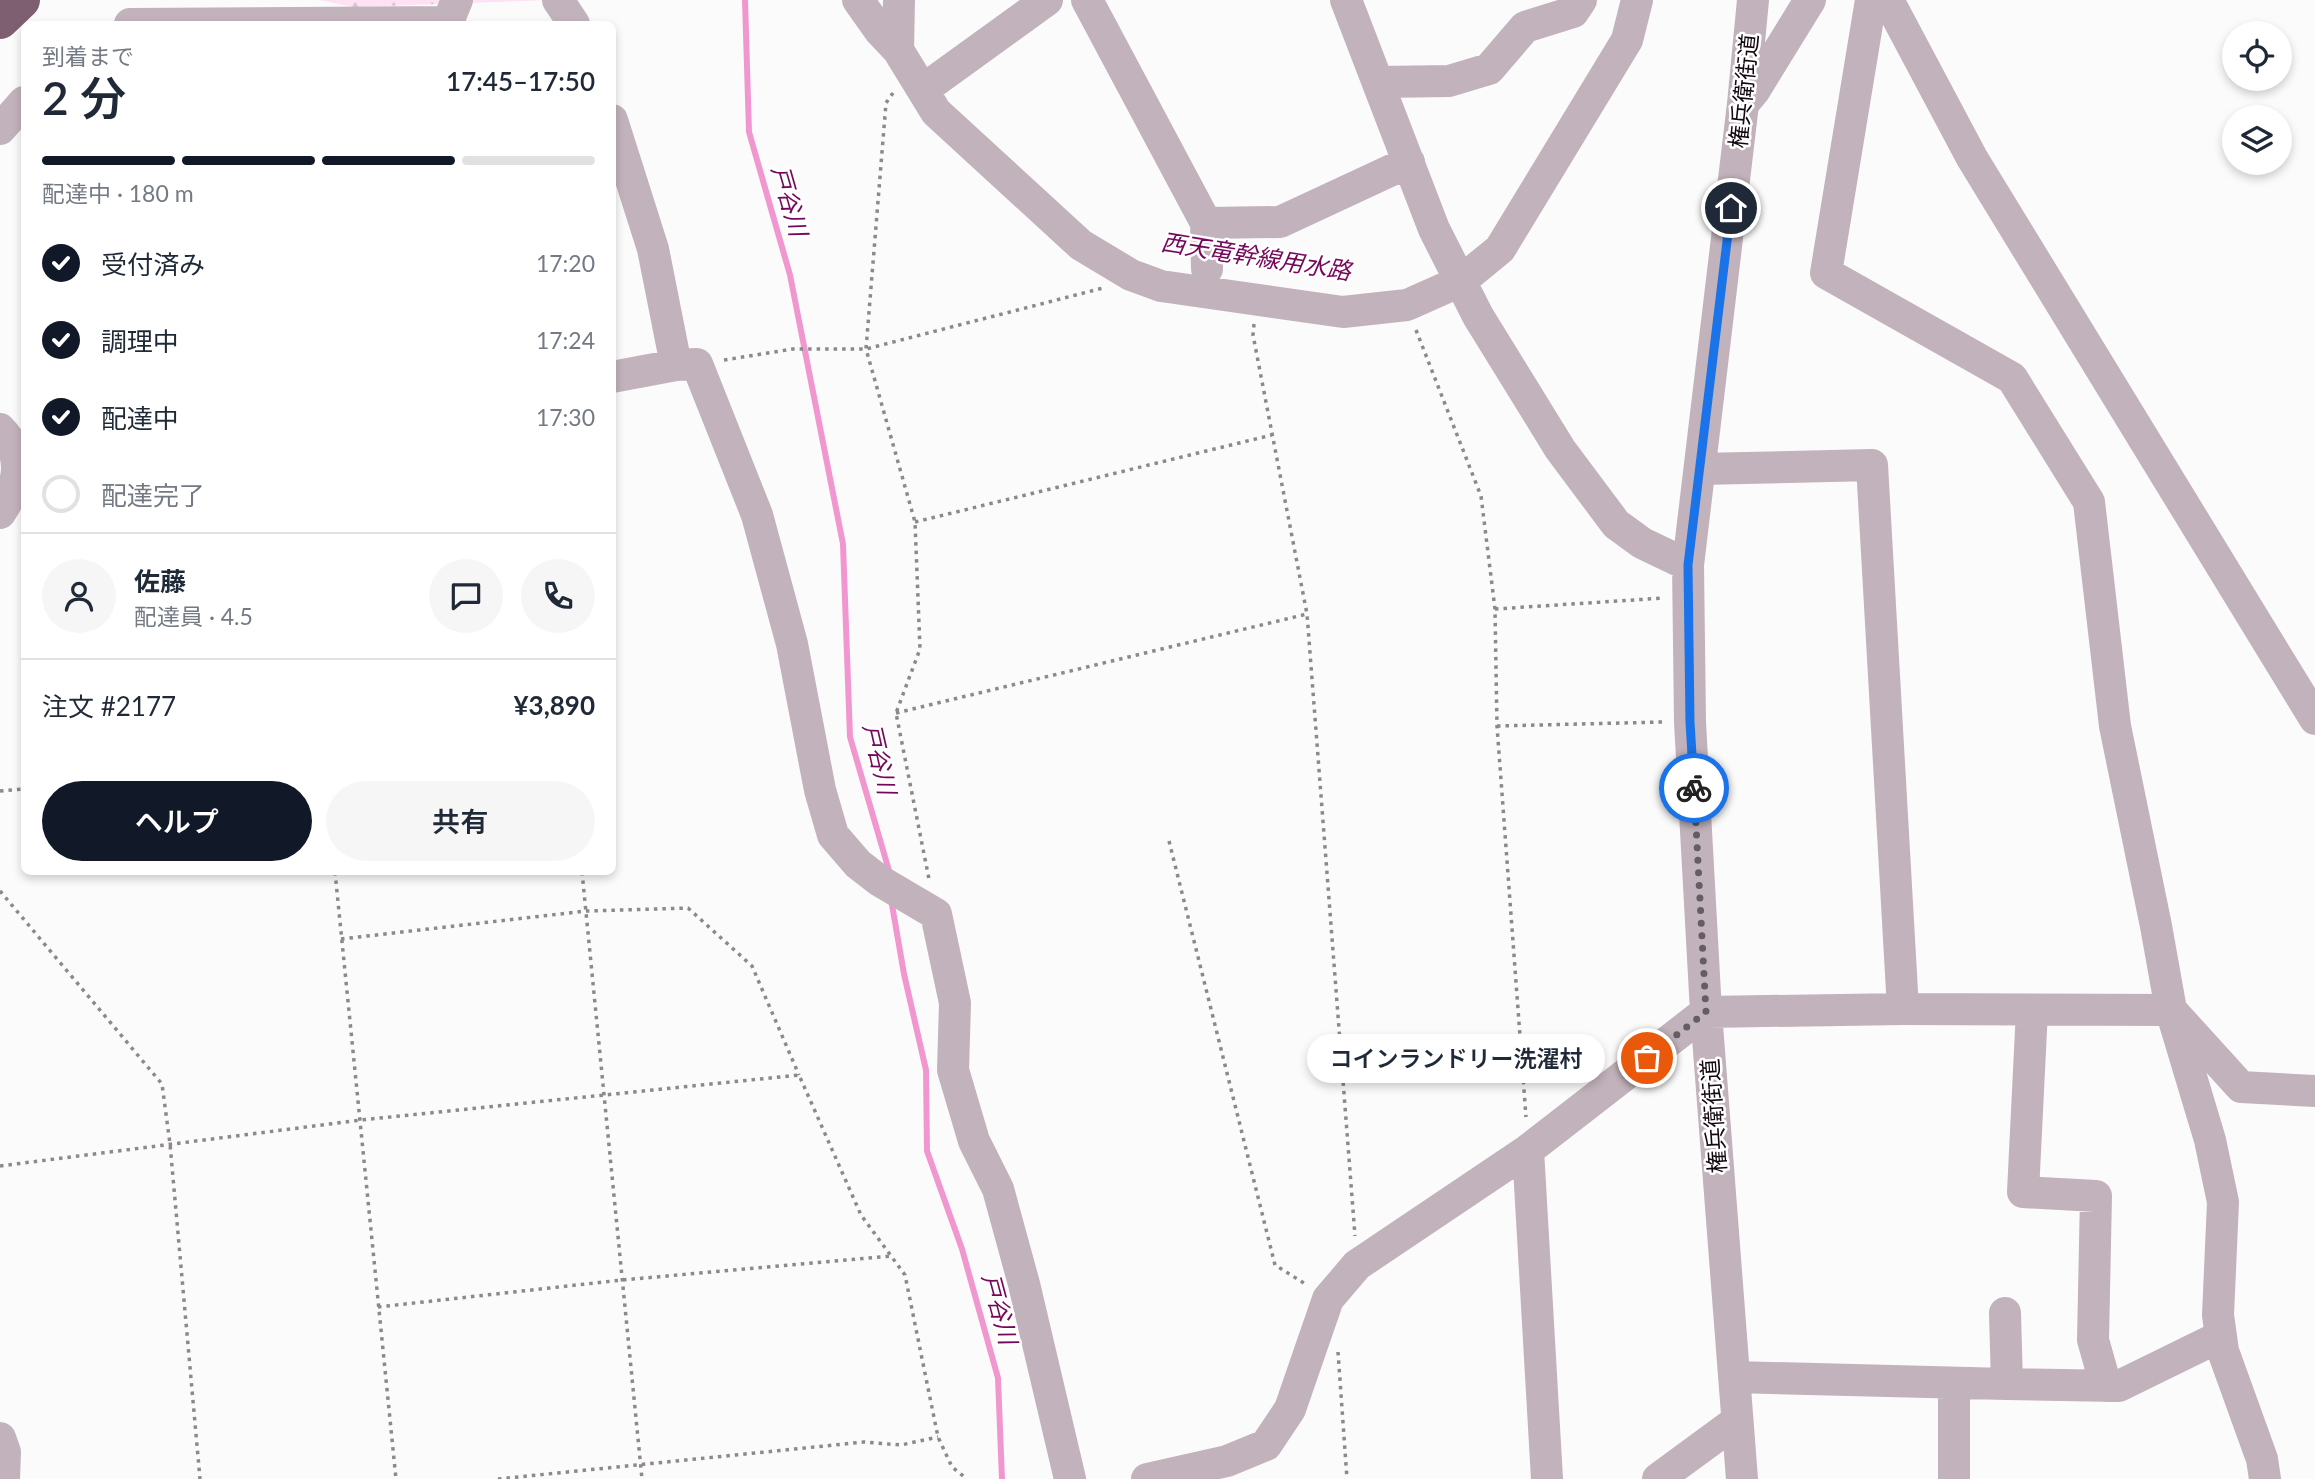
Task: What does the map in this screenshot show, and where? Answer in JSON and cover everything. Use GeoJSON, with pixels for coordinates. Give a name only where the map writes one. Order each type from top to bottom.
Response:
{"type":"FeatureCollection","features":[{"type":"Feature","properties":{"kind":"highway"},"geometry":{"type":"LineString","coordinates":[[0,20],[21,0]]}},
{"type":"Feature","properties":{"kind":"street"},"geometry":{"type":"LineString","coordinates":[[448,21],[457,0]]}},
{"type":"Feature","properties":{"kind":"street"},"geometry":{"type":"LineString","coordinates":[[558,0],[572,21]]}},
{"type":"Feature","properties":{"kind":"street"},"geometry":{"type":"LineString","coordinates":[[858,0],[880,31],[898,50],[936,112],[1081,244],[1131,275],[1161,286],[1343,312],[1407,305],[1461,281],[1500,249],[1627,40],[1637,0]]}},
{"type":"Feature","properties":{"kind":"street"},"geometry":{"type":"LineString","coordinates":[[898,50],[899,0]]}},
{"type":"Feature","properties":{"kind":"street"},"geometry":{"type":"LineString","coordinates":[[924,89],[1047,0]]}},
{"type":"Feature","properties":{"kind":"street"},"geometry":{"type":"LineString","coordinates":[[1087,0],[1206,223],[1207,269]]}},
{"type":"Feature","properties":{"kind":"street"},"geometry":{"type":"LineString","coordinates":[[1346,0],[1434,229],[1478,316],[1560,449],[1616,524],[1642,543],[1688,565]]}},
{"type":"Feature","properties":{"kind":"street"},"geometry":{"type":"LineString","coordinates":[[1379,82],[1449,81],[1489,69],[1525,27],[1573,12],[1581,0]]}},
{"type":"Feature","properties":{"kind":"street","name":"権兵衛街道"},"geometry":{"type":"LineString","coordinates":[[1742,1479],[1706,1012],[1690,722],[1688,565],[1753,0]]}},
{"type":"Feature","properties":{"kind":"street"},"geometry":{"type":"LineString","coordinates":[[1743,104],[1754,91],[1810,0]]}},
{"type":"Feature","properties":{"kind":"street"},"geometry":{"type":"LineString","coordinates":[[1871,0],[1826,273],[2012,378],[2089,502],[2115,726],[2171,1010],[2210,1140],[2223,1202],[2218,1315],[2223,1351],[2262,1459],[2265,1479]]}},
{"type":"Feature","properties":{"kind":"street"},"geometry":{"type":"LineString","coordinates":[[1888,0],[1972,158],[2315,719]]}},
{"type":"Feature","properties":{"kind":"street"},"geometry":{"type":"LineString","coordinates":[[168,21],[232,16],[412,21]]}},
{"type":"Feature","properties":{"kind":"street"},"geometry":{"type":"LineString","coordinates":[[0,129],[21,105]]}},
{"type":"Feature","properties":{"kind":"street"},"geometry":{"type":"LineString","coordinates":[[616,133],[687,365],[757,515],[792,644],[820,790],[833,835],[859,864],[890,888],[936,914],[955,1003],[953,1070],[974,1140],[998,1189],[1024,1284],[1070,1479]]}},
{"type":"Feature","properties":{"kind":"street"},"geometry":{"type":"LineString","coordinates":[[1206,223],[1280,222],[1409,162]]}},
{"type":"Feature","properties":{"kind":"street"},"geometry":{"type":"LineString","coordinates":[[616,376],[687,365]]}},
{"type":"Feature","properties":{"kind":"street"},"geometry":{"type":"LineString","coordinates":[[0,429],[11,441],[16,459],[17,480],[11,497],[0,513]]}},
{"type":"Feature","properties":{"kind":"street"},"geometry":{"type":"LineString","coordinates":[[1700,469],[1872,465],[1903,1009]]}},
{"type":"Feature","properties":{"kind":"street"},"geometry":{"type":"LineString","coordinates":[[1147,1479],[1227,1461],[1266,1445],[1290,1409],[1328,1299],[1357,1265],[1528,1150],[1706,1012],[1903,1009],[2171,1010],[2241,1087],[2315,1091]]}},
{"type":"Feature","properties":{"kind":"street"},"geometry":{"type":"LineString","coordinates":[[2032,1010],[2023,1192],[2096,1196],[2094,1340],[2106,1386]]}},
{"type":"Feature","properties":{"kind":"street"},"geometry":{"type":"LineString","coordinates":[[1528,1150],[1546,1479]]}},
{"type":"Feature","properties":{"kind":"street"},"geometry":{"type":"LineString","coordinates":[[2005,1313],[2007,1384]]}},
{"type":"Feature","properties":{"kind":"street"},"geometry":{"type":"LineString","coordinates":[[1734,1377],[2119,1387],[2221,1336]]}},
{"type":"Feature","properties":{"kind":"street"},"geometry":{"type":"LineString","coordinates":[[1954,1383],[1954,1479]]}},
{"type":"Feature","properties":{"kind":"street"},"geometry":{"type":"LineString","coordinates":[[1658,1479],[1737,1422]]}},
{"type":"Feature","properties":{"kind":"street"},"geometry":{"type":"LineString","coordinates":[[0,1438],[5,1452],[4,1479]]}},
{"type":"Feature","properties":{"kind":"path"},"geometry":{"type":"LineString","coordinates":[[898,50],[898,86],[886,103],[866,349],[915,522],[920,649],[896,713],[936,914]]}},
{"type":"Feature","properties":{"kind":"path"},"geometry":{"type":"LineString","coordinates":[[687,365],[793,349],[866,349],[1105,288]]}},
{"type":"Feature","properties":{"kind":"path"},"geometry":{"type":"LineString","coordinates":[[1257,301],[1253,335],[1307,614],[1357,1265]]}},
{"type":"Feature","properties":{"kind":"path"},"geometry":{"type":"LineString","coordinates":[[1407,305],[1480,496],[1495,609],[1497,726],[1528,1150]]}},
{"type":"Feature","properties":{"kind":"path"},"geometry":{"type":"LineString","coordinates":[[915,522],[1272,435]]}},
{"type":"Feature","properties":{"kind":"path"},"geometry":{"type":"LineString","coordinates":[[1495,609],[1689,596]]}},
{"type":"Feature","properties":{"kind":"path"},"geometry":{"type":"LineString","coordinates":[[896,713],[1307,614]]}},
{"type":"Feature","properties":{"kind":"path"},"geometry":{"type":"LineString","coordinates":[[1497,726],[1690,722]]}},
{"type":"Feature","properties":{"kind":"path"},"geometry":{"type":"LineString","coordinates":[[0,791],[21,789]]}},
{"type":"Feature","properties":{"kind":"path"},"geometry":{"type":"LineString","coordinates":[[1169,841],[1275,1265],[1328,1299]]}},
{"type":"Feature","properties":{"kind":"path"},"geometry":{"type":"LineString","coordinates":[[335,875],[396,1479]]}},
{"type":"Feature","properties":{"kind":"path"},"geometry":{"type":"LineString","coordinates":[[582,875],[642,1479]]}},
{"type":"Feature","properties":{"kind":"path"},"geometry":{"type":"LineString","coordinates":[[0,891],[162,1084],[170,1144],[200,1479]]}},
{"type":"Feature","properties":{"kind":"path"},"geometry":{"type":"LineString","coordinates":[[341,939],[586,911],[688,908],[752,966],[861,1215],[905,1275],[938,1437],[953,1467],[967,1479]]}},
{"type":"Feature","properties":{"kind":"path"},"geometry":{"type":"LineString","coordinates":[[0,1166],[360,1120],[799,1075]]}},
{"type":"Feature","properties":{"kind":"path"},"geometry":{"type":"LineString","coordinates":[[378,1307],[622,1280],[891,1256]]}},
{"type":"Feature","properties":{"kind":"path"},"geometry":{"type":"LineString","coordinates":[[1338,1344],[1347,1479]]}},
{"type":"Feature","properties":{"kind":"path"},"geometry":{"type":"LineString","coordinates":[[498,1479],[863,1442],[901,1445],[938,1437]]}},
{"type":"Feature","properties":{"kind":"green space"},"geometry":{"type":"Polygon","coordinates":[[[319,0],[549,0],[354,7],[319,0]]]}},
{"type":"Feature","properties":{"kind":"waterway","name":"戸谷川"},"geometry":{"type":"LineString","coordinates":[[745,0],[749,132],[790,275],[843,544],[850,737],[890,874]]}},
{"type":"Feature","properties":{"kind":"waterway","name":"戸谷川"},"geometry":{"type":"LineString","coordinates":[[891,899],[904,974],[926,1070],[927,1151],[962,1249],[998,1378],[1002,1479]]}},
{"type":"Feature","properties":{"kind":"way so far"},"geometry":{"type":"LineString","coordinates":[[1647,1058],[1706,1012],[1694,788]]}},
{"type":"Feature","properties":{"kind":"place","name":"コインランドリー洗濯村"},"geometry":{"type":"Point","coordinates":[1647,1058]}},
{"type":"Feature","properties":{"kind":"route"},"geometry":{"type":"LineString","coordinates":[[1694,788],[1690,722],[1688,565],[1731,208]]}},
{"type":"Feature","properties":{"kind":"water label","name":"西天竜幹線用水路"},"geometry":{"type":"Point","coordinates":[1256,257]}}]}
